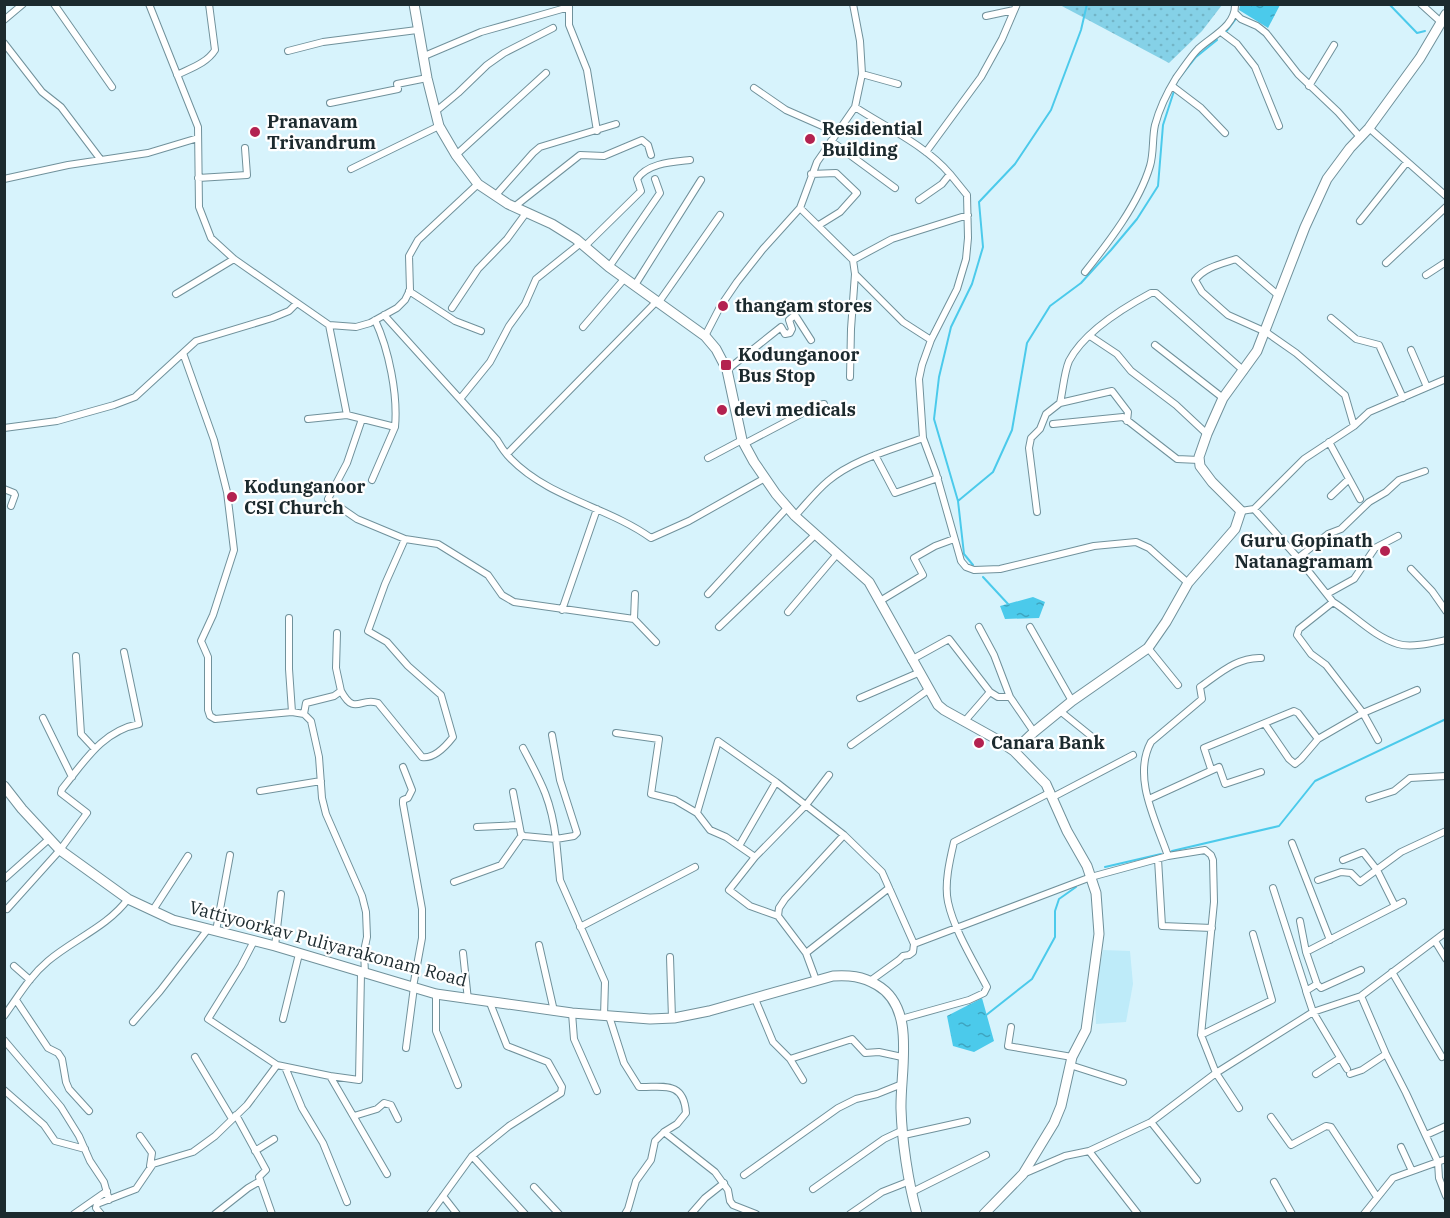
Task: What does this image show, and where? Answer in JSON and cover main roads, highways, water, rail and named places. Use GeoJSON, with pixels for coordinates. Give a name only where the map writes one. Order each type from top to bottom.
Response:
{"type":"FeatureCollection","features":[{"type":"Feature","properties":{"kind":"water"},"geometry":{"type":"Polygon","coordinates":[[[1240,4],[1280,5],[1268,28],[1239,10],[1240,4]]]}},
{"type":"Feature","properties":{"kind":"water"},"geometry":{"type":"Polygon","coordinates":[[[1033,597],[1045,602],[1039,618],[1005,619],[1000,606],[1033,597]]]}},
{"type":"Feature","properties":{"kind":"water"},"geometry":{"type":"Polygon","coordinates":[[[982,998],[994,1041],[974,1052],[953,1046],[947,1016],[982,998]]]}},
{"type":"Feature","properties":{"kind":"waterway"},"geometry":{"type":"LineString","coordinates":[[973,565],[964,554],[958,501],[934,419],[939,377],[951,327],[972,284],[983,247],[979,202],[1015,164],[1051,110],[1081,30],[1087,4]]}},
{"type":"Feature","properties":{"kind":"waterway"},"geometry":{"type":"LineString","coordinates":[[1389,4],[1417,33],[1425,31]]}},
{"type":"Feature","properties":{"kind":"waterway"},"geometry":{"type":"LineString","coordinates":[[1226,32],[1235,20]]}},
{"type":"Feature","properties":{"kind":"waterway"},"geometry":{"type":"LineString","coordinates":[[1176,82],[1196,57],[1217,40]]}},
{"type":"Feature","properties":{"kind":"waterway"},"geometry":{"type":"LineString","coordinates":[[958,501],[993,472],[1012,430],[1027,343],[1050,306],[1081,283],[1111,250],[1137,219],[1158,186],[1163,125],[1174,91]]}},
{"type":"Feature","properties":{"kind":"waterway"},"geometry":{"type":"LineString","coordinates":[[983,577],[1008,604]]}},
{"type":"Feature","properties":{"kind":"waterway"},"geometry":{"type":"LineString","coordinates":[[1172,851],[1279,826],[1315,781],[1446,719]]}},
{"type":"Feature","properties":{"kind":"waterway"},"geometry":{"type":"LineString","coordinates":[[1105,867],[1161,854]]}},
{"type":"Feature","properties":{"kind":"waterway"},"geometry":{"type":"LineString","coordinates":[[985,1016],[1032,979],[1055,937],[1055,911],[1059,899],[1076,887]]}},
{"type":"Feature","properties":{"kind":"place","name":"Pranavam Trivandrum"},"geometry":{"type":"Point","coordinates":[255,132]}},
{"type":"Feature","properties":{"kind":"place","name":"Residential Building"},"geometry":{"type":"Point","coordinates":[810,139]}},
{"type":"Feature","properties":{"kind":"place","name":"thangam stores"},"geometry":{"type":"Point","coordinates":[723,306]}},
{"type":"Feature","properties":{"kind":"place","name":"Kodunganoor Bus Stop"},"geometry":{"type":"Point","coordinates":[726,365]}},
{"type":"Feature","properties":{"kind":"place","name":"devi medicals"},"geometry":{"type":"Point","coordinates":[722,410]}},
{"type":"Feature","properties":{"kind":"place","name":"Kodunganoor CSI Church"},"geometry":{"type":"Point","coordinates":[232,497]}},
{"type":"Feature","properties":{"kind":"place","name":"Guru Gopinath Natanagramam"},"geometry":{"type":"Point","coordinates":[1385,551]}},
{"type":"Feature","properties":{"kind":"place","name":"Canara Bank"},"geometry":{"type":"Point","coordinates":[979,743]}}]}
